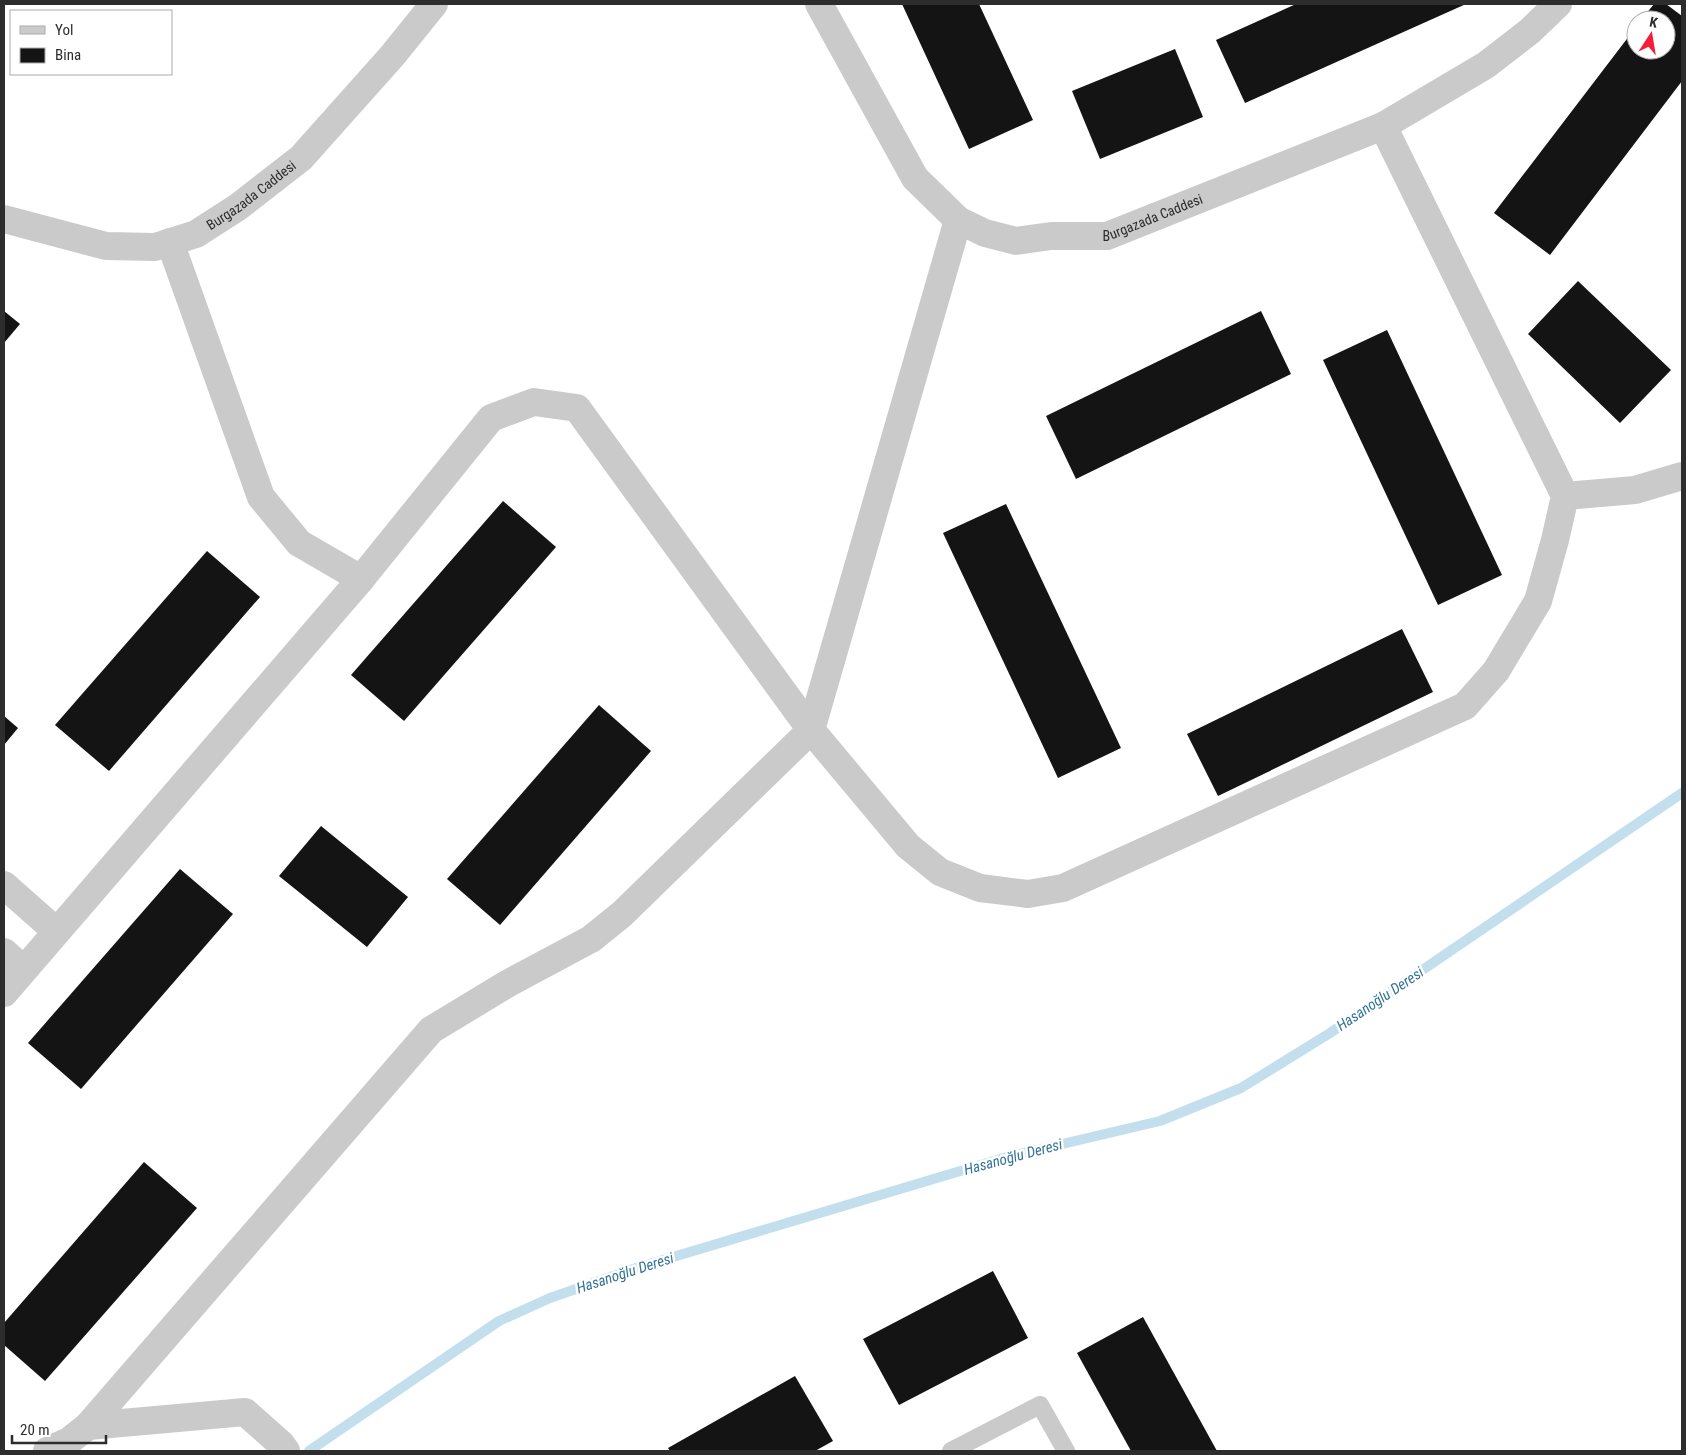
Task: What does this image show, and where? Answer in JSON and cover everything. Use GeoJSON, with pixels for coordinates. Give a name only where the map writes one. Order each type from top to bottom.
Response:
{"type":"FeatureCollection","features":[{"type":"Feature","properties":{"kind":"street","name":"Burgazada Caddesi"},"geometry":{"type":"LineString","coordinates":[[4,219],[106,246],[155,247],[196,234],[238,207],[301,158],[392,56],[434,4]]}},
{"type":"Feature","properties":{"kind":"street","name":"Burgazada Caddesi"},"geometry":{"type":"LineString","coordinates":[[819,4],[915,178],[958,220],[985,233],[1016,241],[1051,236],[1107,236],[1383,126],[1486,65],[1530,30],[1558,4]]}},
{"type":"Feature","properties":{"kind":"street"},"geometry":{"type":"LineString","coordinates":[[4,993],[13,961],[56,931],[361,579],[491,418],[534,402],[576,408],[811,730],[908,846],[940,872],[980,888],[1028,894],[1063,888],[1465,706],[1496,671],[1538,601],[1565,496],[1383,126]]}},
{"type":"Feature","properties":{"kind":"street"},"geometry":{"type":"LineString","coordinates":[[47,1451],[69,1441],[88,1426],[431,1030],[508,984],[590,939],[622,914],[811,730],[958,220]]}},
{"type":"Feature","properties":{"kind":"street"},"geometry":{"type":"LineString","coordinates":[[170,242],[261,497],[299,543],[361,579]]}},
{"type":"Feature","properties":{"kind":"street"},"geometry":{"type":"LineString","coordinates":[[1565,496],[1635,490],[1682,476]]}},
{"type":"Feature","properties":{"kind":"street"},"geometry":{"type":"LineString","coordinates":[[4,886],[56,931]]}},
{"type":"Feature","properties":{"kind":"street"},"geometry":{"type":"LineString","coordinates":[[88,1426],[245,1412],[284,1448]]}},
{"type":"Feature","properties":{"kind":"lane"},"geometry":{"type":"LineString","coordinates":[[951,1451],[1040,1405],[1066,1451]]}},
{"type":"Feature","properties":{"kind":"building"},"geometry":{"type":"Polygon","coordinates":[[[902,4],[979,4],[1033,120],[969,149],[902,4]]]}},
{"type":"Feature","properties":{"kind":"building"},"geometry":{"type":"Polygon","coordinates":[[[1296,4],[1466,4],[1245,103],[1216,40],[1296,4]]]}},
{"type":"Feature","properties":{"kind":"building"},"geometry":{"type":"Polygon","coordinates":[[[1654,4],[1666,4],[1674,10],[1649,10],[1654,4]]]}},
{"type":"Feature","properties":{"kind":"building"},"geometry":{"type":"Polygon","coordinates":[[[1676,12],[1682,16],[1682,81],[1550,255],[1494,213],[1626,40],[1626,60],[1676,60],[1676,12]]]}},
{"type":"Feature","properties":{"kind":"building"},"geometry":{"type":"Polygon","coordinates":[[[1175,49],[1203,117],[1100,159],[1072,91],[1175,49]]]}},
{"type":"Feature","properties":{"kind":"building"},"geometry":{"type":"Polygon","coordinates":[[[1578,281],[1671,370],[1620,423],[1528,334],[1578,281]]]}},
{"type":"Feature","properties":{"kind":"building"},"geometry":{"type":"Polygon","coordinates":[[[4,311],[20,324],[4,343],[4,311]]]}},
{"type":"Feature","properties":{"kind":"building"},"geometry":{"type":"Polygon","coordinates":[[[1261,311],[1291,374],[1076,479],[1046,416],[1261,311]]]}},
{"type":"Feature","properties":{"kind":"building"},"geometry":{"type":"Polygon","coordinates":[[[1387,330],[1502,575],[1438,605],[1323,360],[1387,330]]]}},
{"type":"Feature","properties":{"kind":"building"},"geometry":{"type":"Polygon","coordinates":[[[503,501],[556,547],[404,721],[351,675],[503,501]]]}},
{"type":"Feature","properties":{"kind":"building"},"geometry":{"type":"Polygon","coordinates":[[[1006,504],[1121,748],[1058,778],[943,533],[1006,504]]]}},
{"type":"Feature","properties":{"kind":"building"},"geometry":{"type":"Polygon","coordinates":[[[207,551],[260,597],[109,771],[55,725],[207,551]]]}},
{"type":"Feature","properties":{"kind":"building"},"geometry":{"type":"Polygon","coordinates":[[[1402,629],[1433,692],[1218,796],[1187,734],[1402,629]]]}},
{"type":"Feature","properties":{"kind":"building"},"geometry":{"type":"Polygon","coordinates":[[[599,705],[651,751],[500,925],[447,879],[599,705]]]}},
{"type":"Feature","properties":{"kind":"building"},"geometry":{"type":"Polygon","coordinates":[[[4,716],[18,728],[4,745],[4,716]]]}},
{"type":"Feature","properties":{"kind":"building"},"geometry":{"type":"Polygon","coordinates":[[[321,826],[408,897],[367,947],[279,876],[321,826]]]}},
{"type":"Feature","properties":{"kind":"building"},"geometry":{"type":"Polygon","coordinates":[[[180,869],[233,914],[81,1089],[28,1043],[180,869]]]}},
{"type":"Feature","properties":{"kind":"building"},"geometry":{"type":"Polygon","coordinates":[[[144,1162],[197,1208],[45,1381],[4,1345],[4,1323],[144,1162]]]}},
{"type":"Feature","properties":{"kind":"building"},"geometry":{"type":"Polygon","coordinates":[[[993,1271],[1028,1338],[899,1405],[863,1339],[993,1271]]]}},
{"type":"Feature","properties":{"kind":"building"},"geometry":{"type":"Polygon","coordinates":[[[1143,1317],[1217,1451],[1131,1451],[1077,1353],[1143,1317]]]}},
{"type":"Feature","properties":{"kind":"building"},"geometry":{"type":"Polygon","coordinates":[[[795,1376],[833,1441],[815,1451],[670,1451],[668,1448],[795,1376]]]}},
{"type":"Feature","properties":{"kind":"waterway","name":"Hasanoğlu Deresi"},"geometry":{"type":"LineString","coordinates":[[309,1451],[499,1321],[550,1298],[633,1269],[1007,1157],[1160,1121],[1241,1088],[1330,1033],[1682,793]]}}]}
